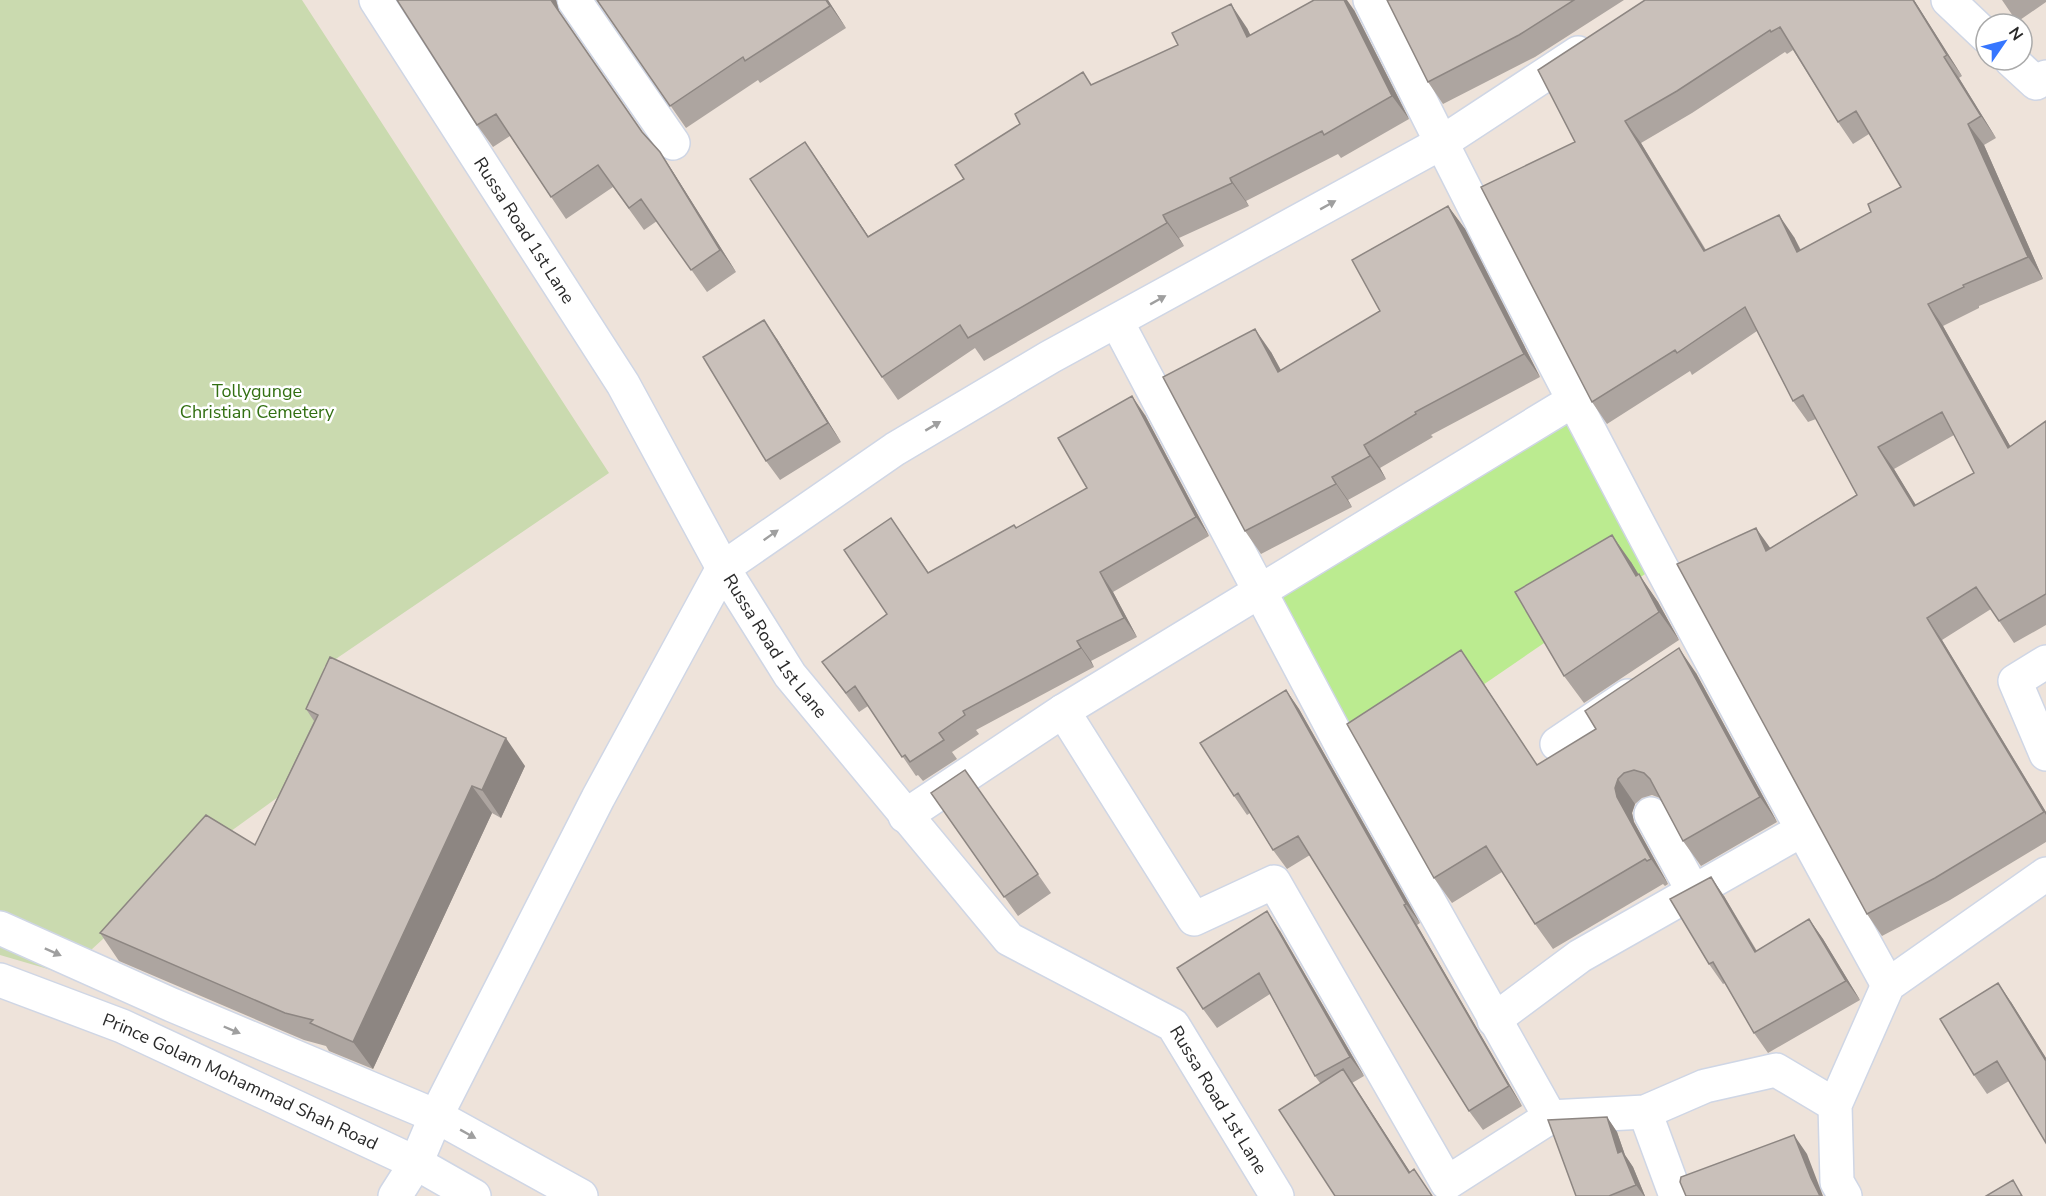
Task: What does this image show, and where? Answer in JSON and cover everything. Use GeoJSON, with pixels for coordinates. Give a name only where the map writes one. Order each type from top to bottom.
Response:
{"type":"FeatureCollection","features":[{"type":"Feature","properties":{"kind":"street","name":"Russa Road 1st Lane"},"geometry":{"type":"LineString","coordinates":[[376,0],[623,384],[723,568],[790,675],[1009,939],[1173,1025],[1277,1196]]}},
{"type":"Feature","properties":{"kind":"street"},"geometry":{"type":"LineString","coordinates":[[574,0],[673,143]]}},
{"type":"Feature","properties":{"kind":"street"},"geometry":{"type":"LineString","coordinates":[[1370,0],[1574,400],[1802,830],[1888,985]]}},
{"type":"Feature","properties":{"kind":"street"},"geometry":{"type":"LineString","coordinates":[[1948,0],[1974,25]]}},
{"type":"Feature","properties":{"kind":"street"},"geometry":{"type":"LineString","coordinates":[[395,1196],[416,1163],[436,1116],[598,798],[723,568],[896,449],[1050,357],[1441,143],[1600,39]]}},
{"type":"Feature","properties":{"kind":"street"},"geometry":{"type":"LineString","coordinates":[[2024,72],[2036,83],[2046,77]]}},
{"type":"Feature","properties":{"kind":"street"},"geometry":{"type":"LineString","coordinates":[[1117,322],[1258,592],[1550,1117]]}},
{"type":"Feature","properties":{"kind":"street"},"geometry":{"type":"LineString","coordinates":[[905,816],[1063,711],[1574,400]]}},
{"type":"Feature","properties":{"kind":"street"},"geometry":{"type":"LineString","coordinates":[[1557,744],[1704,645]]}},
{"type":"Feature","properties":{"kind":"street"},"geometry":{"type":"LineString","coordinates":[[2046,662],[2015,681],[2046,754]]}},
{"type":"Feature","properties":{"kind":"street"},"geometry":{"type":"LineString","coordinates":[[1063,711],[1194,919],[1274,882],[1447,1183],[1550,1117],[1645,1112],[1705,1086],[1776,1070],[1834,1105]]}},
{"type":"Feature","properties":{"kind":"street"},"geometry":{"type":"LineString","coordinates":[[1651,814],[1693,891]]}},
{"type":"Feature","properties":{"kind":"street"},"geometry":{"type":"LineString","coordinates":[[1494,1020],[1580,956],[1802,830]]}},
{"type":"Feature","properties":{"kind":"street"},"geometry":{"type":"LineString","coordinates":[[1845,1196],[1837,1182],[1834,1105],[1888,985],[2046,874]]}},
{"type":"Feature","properties":{"kind":"street"},"geometry":{"type":"LineString","coordinates":[[0,928],[172,1005],[436,1116],[581,1196]]}},
{"type":"Feature","properties":{"kind":"street","name":"Prince Golam Mohammad Shah Road"},"geometry":{"type":"LineString","coordinates":[[0,980],[122,1026],[416,1163],[474,1196]]}},
{"type":"Feature","properties":{"kind":"street"},"geometry":{"type":"LineString","coordinates":[[1645,1112],[1676,1196]]}},
{"type":"Feature","properties":{"kind":"green space","name":"Tollygunge Christian Cemetery"},"geometry":{"type":"Polygon","coordinates":[[[0,0],[302,0],[609,473],[324,667],[314,771],[180,868],[65,974],[0,955],[0,0]]]}},
{"type":"Feature","properties":{"kind":"green space"},"geometry":{"type":"Polygon","coordinates":[[[1572,414],[1648,572],[1366,765],[1274,594],[1572,414]]]}},
{"type":"Feature","properties":{"kind":"building"},"geometry":{"type":"Polygon","coordinates":[[[397,0],[551,0],[642,132],[660,152],[720,250],[691,270],[641,199],[629,208],[598,165],[551,197],[496,114],[477,125],[397,0]]]}},
{"type":"Feature","properties":{"kind":"building"},"geometry":{"type":"Polygon","coordinates":[[[597,0],[826,0],[830,6],[745,61],[743,57],[670,106],[597,0]]]}},
{"type":"Feature","properties":{"kind":"building"},"geometry":{"type":"Polygon","coordinates":[[[1314,0],[1344,0],[1392,96],[1324,135],[1322,131],[1230,178],[1232,183],[1163,215],[1167,223],[968,338],[960,325],[882,377],[750,179],[805,142],[868,237],[964,179],[955,165],[1020,124],[1015,114],[1083,72],[1091,85],[1178,45],[1172,33],[1231,4],[1247,37],[1314,0]]]}},
{"type":"Feature","properties":{"kind":"building"},"geometry":{"type":"Polygon","coordinates":[[[1387,0],[1574,0],[1519,35],[1428,82],[1387,0]]]}},
{"type":"Feature","properties":{"kind":"building"},"geometry":{"type":"Polygon","coordinates":[[[1645,0],[1913,0],[1947,55],[1944,57],[1981,116],[1968,124],[2028,257],[1963,285],[1964,287],[1928,304],[2008,448],[2046,421],[2046,594],[1999,621],[1976,587],[1927,618],[2044,812],[1935,878],[1867,914],[1677,564],[1756,528],[1766,551],[1857,495],[1803,395],[1793,401],[1745,307],[1677,353],[1675,350],[1592,402],[1481,187],[1575,142],[1538,70],[1645,0]],[[1780,27],[1771,32],[1770,30],[1677,91],[1625,121],[1704,251],[1779,215],[1797,252],[1871,212],[1868,204],[1901,187],[1856,111],[1838,122],[1780,27]],[[1942,412],[1878,447],[1914,506],[1974,473],[1942,412]]]}},
{"type":"Feature","properties":{"kind":"building"},"geometry":{"type":"Polygon","coordinates":[[[1448,206],[1524,354],[1415,412],[1416,414],[1364,445],[1370,456],[1332,477],[1336,484],[1245,531],[1163,377],[1255,329],[1278,372],[1380,311],[1352,260],[1448,206]]]}},
{"type":"Feature","properties":{"kind":"building"},"geometry":{"type":"Polygon","coordinates":[[[764,320],[828,423],[766,461],[703,357],[764,320]]]}},
{"type":"Feature","properties":{"kind":"building"},"geometry":{"type":"Polygon","coordinates":[[[1132,396],[1196,517],[1100,572],[1124,618],[1077,641],[1081,648],[963,711],[965,715],[939,733],[944,740],[910,762],[905,755],[902,757],[855,686],[846,693],[822,662],[887,614],[844,550],[891,518],[928,573],[1014,525],[1016,528],[1087,488],[1058,438],[1132,396]]]}},
{"type":"Feature","properties":{"kind":"building"},"geometry":{"type":"Polygon","coordinates":[[[1612,535],[1636,576],[1639,574],[1659,612],[1564,676],[1515,592],[1612,535]]]}},
{"type":"Feature","properties":{"kind":"building"},"geometry":{"type":"Polygon","coordinates":[[[1679,648],[1760,797],[1683,841],[1650,779],[1644,773],[1634,770],[1624,773],[1618,779],[1615,788],[1617,797],[1651,859],[1647,861],[1645,859],[1535,924],[1486,846],[1434,878],[1347,724],[1461,650],[1537,765],[1596,729],[1585,711],[1679,648]]]}},
{"type":"Feature","properties":{"kind":"building"},"geometry":{"type":"Polygon","coordinates":[[[330,657],[506,738],[482,790],[472,786],[353,1042],[310,1023],[313,1020],[285,1013],[100,933],[206,815],[255,845],[318,715],[306,709],[330,657]]]}},
{"type":"Feature","properties":{"kind":"building"},"geometry":{"type":"Polygon","coordinates":[[[1286,690],[1406,904],[1404,905],[1509,1086],[1469,1111],[1298,836],[1273,850],[1238,793],[1234,796],[1200,743],[1286,690]]]}},
{"type":"Feature","properties":{"kind":"building"},"geometry":{"type":"Polygon","coordinates":[[[965,770],[1038,874],[1004,897],[931,793],[965,770]]]}},
{"type":"Feature","properties":{"kind":"building"},"geometry":{"type":"Polygon","coordinates":[[[1711,877],[1755,952],[1809,919],[1846,981],[1754,1033],[1713,962],[1709,964],[1670,899],[1711,877]]]}},
{"type":"Feature","properties":{"kind":"building"},"geometry":{"type":"Polygon","coordinates":[[[1267,911],[1350,1057],[1315,1076],[1259,973],[1203,1009],[1177,968],[1267,911]]]}},
{"type":"Feature","properties":{"kind":"building"},"geometry":{"type":"Polygon","coordinates":[[[1998,983],[2046,1061],[2046,1143],[1997,1061],[1974,1075],[1940,1019],[1998,983]]]}},
{"type":"Feature","properties":{"kind":"building"},"geometry":{"type":"Polygon","coordinates":[[[1343,1069],[1409,1173],[1414,1169],[1432,1196],[1335,1196],[1279,1110],[1343,1069]]]}},
{"type":"Feature","properties":{"kind":"building"},"geometry":{"type":"Polygon","coordinates":[[[1607,1117],[1618,1153],[1622,1151],[1636,1185],[1609,1196],[1576,1196],[1548,1120],[1607,1117]]]}},
{"type":"Feature","properties":{"kind":"building"},"geometry":{"type":"Polygon","coordinates":[[[1794,1135],[1820,1196],[1686,1196],[1680,1182],[1681,1177],[1794,1135]]]}},
{"type":"Feature","properties":{"kind":"building"},"geometry":{"type":"Polygon","coordinates":[[[2013,1180],[2022,1196],[1986,1196],[2013,1180]]]}}]}
